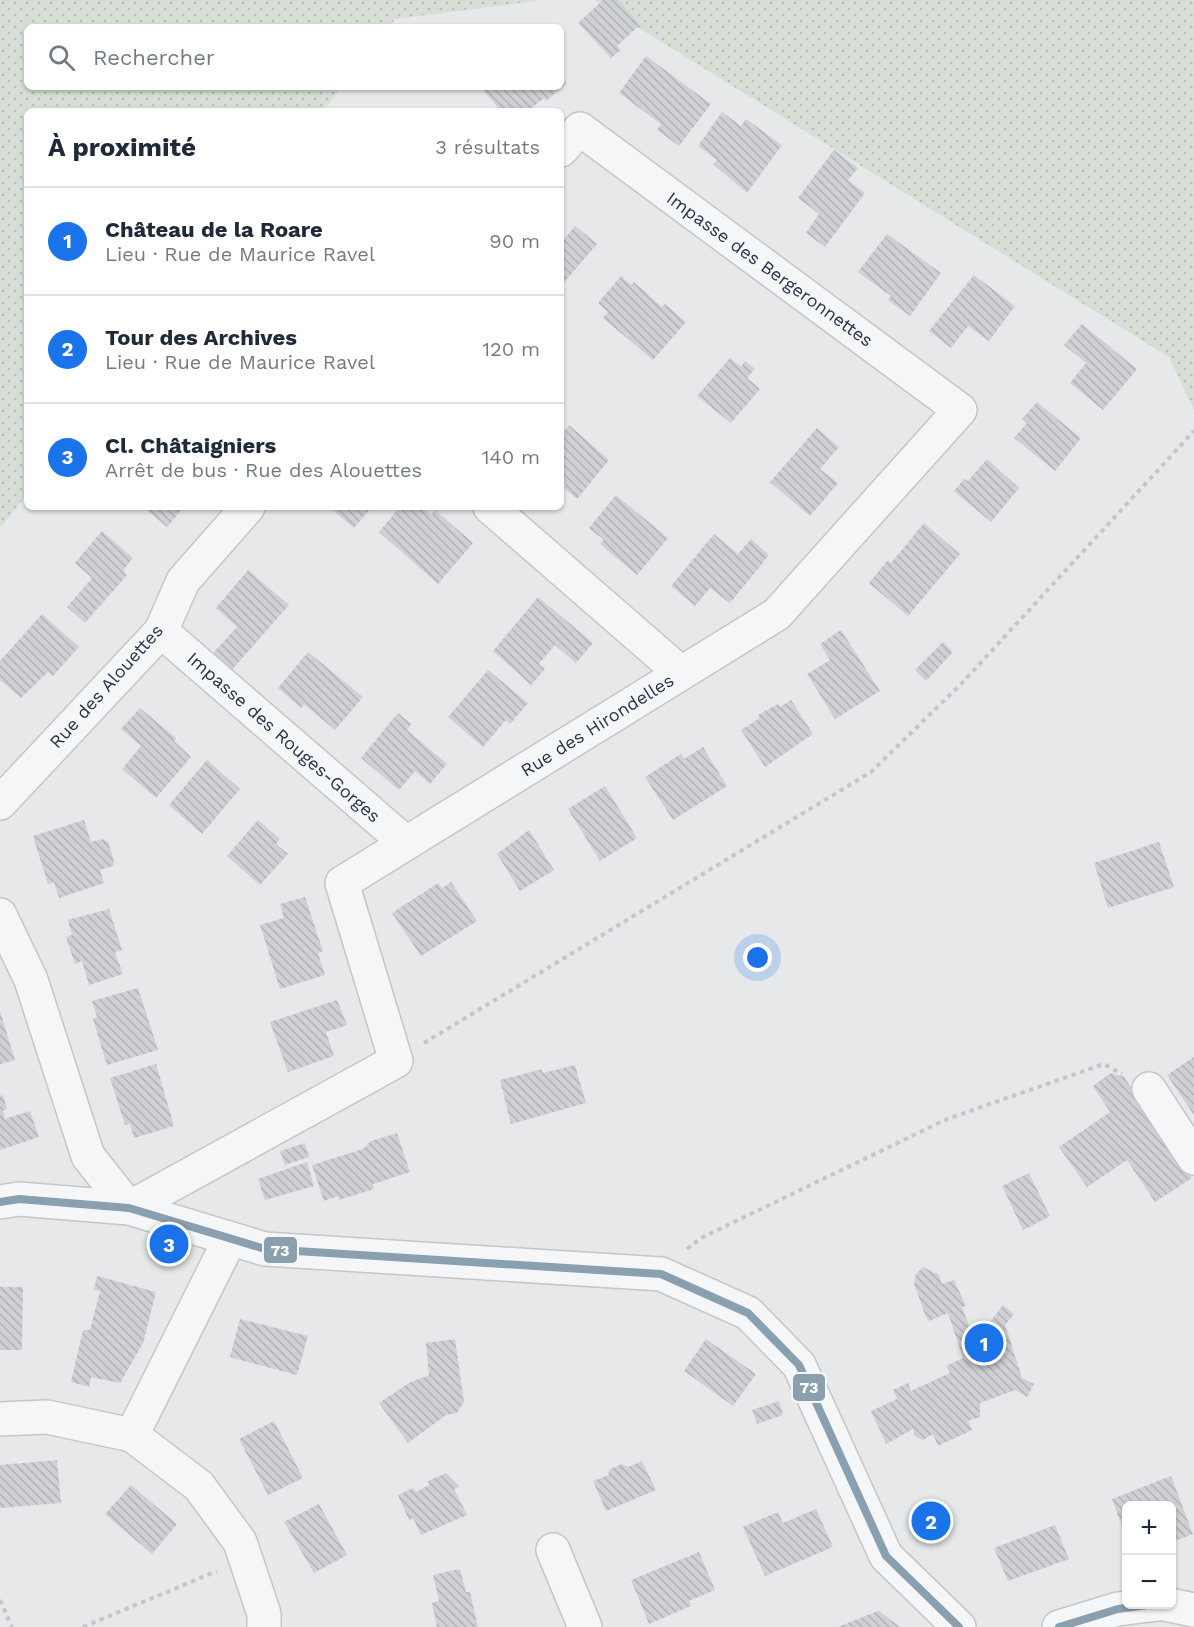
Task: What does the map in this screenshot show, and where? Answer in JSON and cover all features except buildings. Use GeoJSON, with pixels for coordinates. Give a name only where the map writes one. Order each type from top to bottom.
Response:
{"type":"FeatureCollection","features":[{"type":"Feature","properties":{"kind":"street","name":"Impasse des Bergeronnettes"},"geometry":{"type":"LineString","coordinates":[[570,139],[960,410]]}},
{"type":"Feature","properties":{"kind":"street","name":"Rue des Hirondelles"},"geometry":{"type":"LineString","coordinates":[[396,1061],[342,883],[777,614],[960,410]]}},
{"type":"Feature","properties":{"kind":"street","name":"Rue des Alouettes"},"geometry":{"type":"LineString","coordinates":[[0,803],[161,631],[183,581],[245,510]]}},
{"type":"Feature","properties":{"kind":"street"},"geometry":{"type":"LineString","coordinates":[[493,510],[681,673]]}},
{"type":"Feature","properties":{"kind":"street","name":"Impasse des Rouges-Gorges"},"geometry":{"type":"LineString","coordinates":[[161,631],[406,843]]}},
{"type":"Feature","properties":{"kind":"street"},"geometry":{"type":"LineString","coordinates":[[0,915],[31,980],[88,1156],[129,1208]]}},
{"type":"Feature","properties":{"kind":"street"},"geometry":{"type":"LineString","coordinates":[[129,1208],[396,1061]]}},
{"type":"Feature","properties":{"kind":"street"},"geometry":{"type":"LineString","coordinates":[[1149,1089],[1194,1158]]}},
{"type":"Feature","properties":{"kind":"street"},"geometry":{"type":"LineString","coordinates":[[0,1202],[19,1199],[129,1208],[265,1249],[662,1275],[748,1313],[798,1365],[886,1556],[959,1627]]}},
{"type":"Feature","properties":{"kind":"street"},"geometry":{"type":"LineString","coordinates":[[132,1435],[230,1239]]}},
{"type":"Feature","properties":{"kind":"street"},"geometry":{"type":"LineString","coordinates":[[0,1419],[48,1417],[132,1435],[200,1486],[240,1542],[264,1614],[264,1627]]}},
{"type":"Feature","properties":{"kind":"street"},"geometry":{"type":"LineString","coordinates":[[553,1550],[585,1627]]}},
{"type":"Feature","properties":{"kind":"street"},"geometry":{"type":"LineString","coordinates":[[1176,1607],[1194,1610]]}},
{"type":"Feature","properties":{"kind":"street"},"geometry":{"type":"LineString","coordinates":[[1059,1627],[1122,1609]]}},
{"type":"Feature","properties":{"kind":"path"},"geometry":{"type":"LineString","coordinates":[[396,1061],[871,772],[961,684],[1194,431]]}},
{"type":"Feature","properties":{"kind":"path"},"geometry":{"type":"LineString","coordinates":[[662,1275],[680,1254],[701,1238],[947,1119],[1104,1064],[1149,1089]]}},
{"type":"Feature","properties":{"kind":"path"},"geometry":{"type":"LineString","coordinates":[[83,1627],[245,1559]]}},
{"type":"Feature","properties":{"kind":"path"},"geometry":{"type":"LineString","coordinates":[[0,1600],[12,1627]]}},
{"type":"Feature","properties":{"kind":"shaded area"},"geometry":{"type":"Polygon","coordinates":[[[0,0],[542,0],[395,19],[391,24],[24,24],[24,90],[340,90],[325,108],[24,108],[24,498],[2,526],[0,525],[0,0]]]}},
{"type":"Feature","properties":{"kind":"shaded area"},"geometry":{"type":"Polygon","coordinates":[[[594,0],[1194,0],[1194,410],[1169,357],[594,0]]]}},
{"type":"Feature","properties":{"kind":"transit line","name":"73"},"geometry":{"type":"LineString","coordinates":[[0,1202],[19,1199],[129,1208],[265,1249],[661,1274],[748,1313],[799,1365],[886,1556],[959,1627]]}},
{"type":"Feature","properties":{"kind":"transit line","name":"73"},"geometry":{"type":"LineString","coordinates":[[1059,1627],[1122,1608]]}},
{"type":"Feature","properties":{"kind":"place","name":"Cl. Châtaigniers"},"geometry":{"type":"Point","coordinates":[169,1244]}},
{"type":"Feature","properties":{"kind":"place","name":"Château de la Roare"},"geometry":{"type":"Point","coordinates":[984,1343]}},
{"type":"Feature","properties":{"kind":"place","name":"Tour des Archives"},"geometry":{"type":"Point","coordinates":[931,1521]}}]}
